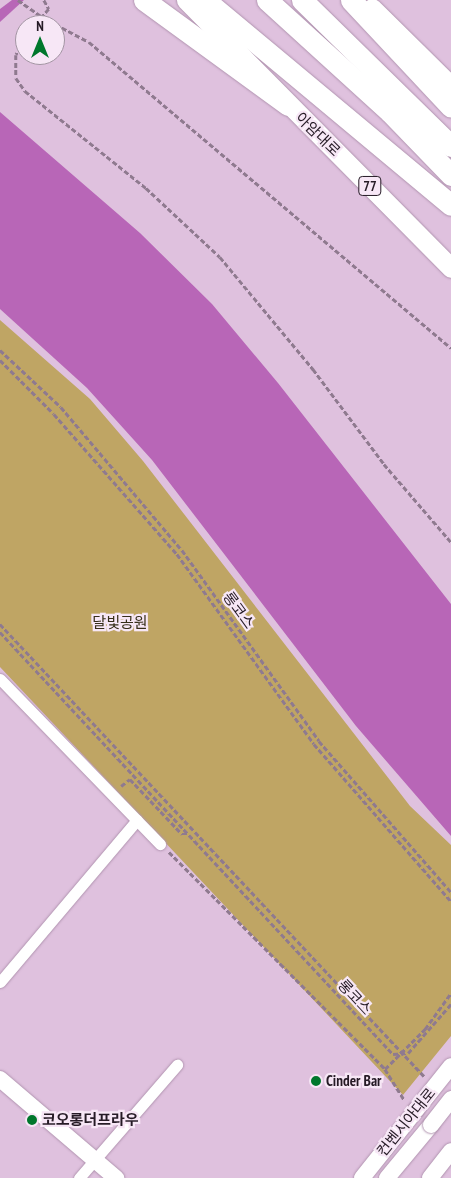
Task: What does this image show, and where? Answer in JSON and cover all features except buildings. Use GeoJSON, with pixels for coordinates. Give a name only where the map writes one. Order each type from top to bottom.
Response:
{"type":"FeatureCollection","features":[{"type":"Feature","properties":{"kind":"highway"},"geometry":{"type":"LineString","coordinates":[[144,0],[288,106]]}},
{"type":"Feature","properties":{"kind":"highway"},"geometry":{"type":"LineString","coordinates":[[204,0],[451,205]]}},
{"type":"Feature","properties":{"kind":"highway"},"geometry":{"type":"LineString","coordinates":[[267,0],[390,112],[451,175]]}},
{"type":"Feature","properties":{"kind":"highway"},"geometry":{"type":"LineString","coordinates":[[302,0],[451,146]]}},
{"type":"Feature","properties":{"kind":"highway"},"geometry":{"type":"LineString","coordinates":[[351,0],[451,108]]}},
{"type":"Feature","properties":{"kind":"main road","name":"아암대로"},"geometry":{"type":"LineString","coordinates":[[186,0],[288,106],[451,268]]}},
{"type":"Feature","properties":{"kind":"main road"},"geometry":{"type":"LineString","coordinates":[[364,0],[451,86]]}},
{"type":"Feature","properties":{"kind":"main road","name":"컨벤시아대로"},"geometry":{"type":"LineString","coordinates":[[363,1176],[410,1105],[451,1066]]}},
{"type":"Feature","properties":{"kind":"main road"},"geometry":{"type":"LineString","coordinates":[[0,1079],[116,1178]]}},
{"type":"Feature","properties":{"kind":"main road","name":"컨벤시아대로"},"geometry":{"type":"LineString","coordinates":[[387,1178],[451,1099]]}},
{"type":"Feature","properties":{"kind":"main road"},"geometry":{"type":"LineString","coordinates":[[430,1178],[451,1151]]}},
{"type":"Feature","properties":{"kind":"street"},"geometry":{"type":"LineString","coordinates":[[0,679],[160,844]]}},
{"type":"Feature","properties":{"kind":"street"},"geometry":{"type":"LineString","coordinates":[[0,982],[137,820]]}},
{"type":"Feature","properties":{"kind":"street"},"geometry":{"type":"LineString","coordinates":[[79,1178],[176,1065]]}},
{"type":"Feature","properties":{"kind":"path"},"geometry":{"type":"LineString","coordinates":[[18,0],[38,15]]}},
{"type":"Feature","properties":{"kind":"path"},"geometry":{"type":"LineString","coordinates":[[44,0],[49,9],[44,15]]}},
{"type":"Feature","properties":{"kind":"path"},"geometry":{"type":"LineString","coordinates":[[65,29],[89,42],[451,348]]}},
{"type":"Feature","properties":{"kind":"path"},"geometry":{"type":"LineString","coordinates":[[16,65],[16,78],[26,91],[146,188],[220,257],[313,369],[384,464],[451,542]]}},
{"type":"Feature","properties":{"kind":"path","name":"롱코스"},"geometry":{"type":"LineString","coordinates":[[0,350],[61,407],[182,550],[319,741],[451,892]]}},
{"type":"Feature","properties":{"kind":"path"},"geometry":{"type":"LineString","coordinates":[[0,360],[54,414],[177,554],[314,744],[451,901]]}},
{"type":"Feature","properties":{"kind":"path"},"geometry":{"type":"LineString","coordinates":[[0,624],[400,1053],[408,1053],[451,1004]]}},
{"type":"Feature","properties":{"kind":"path","name":"롱코스"},"geometry":{"type":"LineString","coordinates":[[0,632],[393,1054],[400,1053]]}},
{"type":"Feature","properties":{"kind":"path"},"geometry":{"type":"LineString","coordinates":[[125,794],[119,788],[130,779],[182,834],[189,834]]}},
{"type":"Feature","properties":{"kind":"path"},"geometry":{"type":"LineString","coordinates":[[160,844],[385,1069],[410,1105]]}},
{"type":"Feature","properties":{"kind":"path"},"geometry":{"type":"LineString","coordinates":[[385,1069],[439,1012],[451,993]]}},
{"type":"Feature","properties":{"kind":"green space","name":"달빛공원"},"geometry":{"type":"Polygon","coordinates":[[[0,320],[90,399],[143,461],[410,806],[451,845],[451,1036],[403,1095],[0,667],[0,320]]]}},
{"type":"Feature","properties":{"kind":"shaded area"},"geometry":{"type":"Polygon","coordinates":[[[12,0],[24,0],[0,22],[0,9],[12,0]]]}},
{"type":"Feature","properties":{"kind":"shaded area"},"geometry":{"type":"Polygon","coordinates":[[[0,112],[140,233],[212,304],[278,383],[451,604],[451,836],[356,726],[152,460],[87,388],[0,309],[0,112]]]}},
{"type":"Feature","properties":{"kind":"place","name":"Cinder Bar"},"geometry":{"type":"Point","coordinates":[316,1081]}},
{"type":"Feature","properties":{"kind":"place","name":"코오롱더프라우"},"geometry":{"type":"Point","coordinates":[32,1120]}}]}
